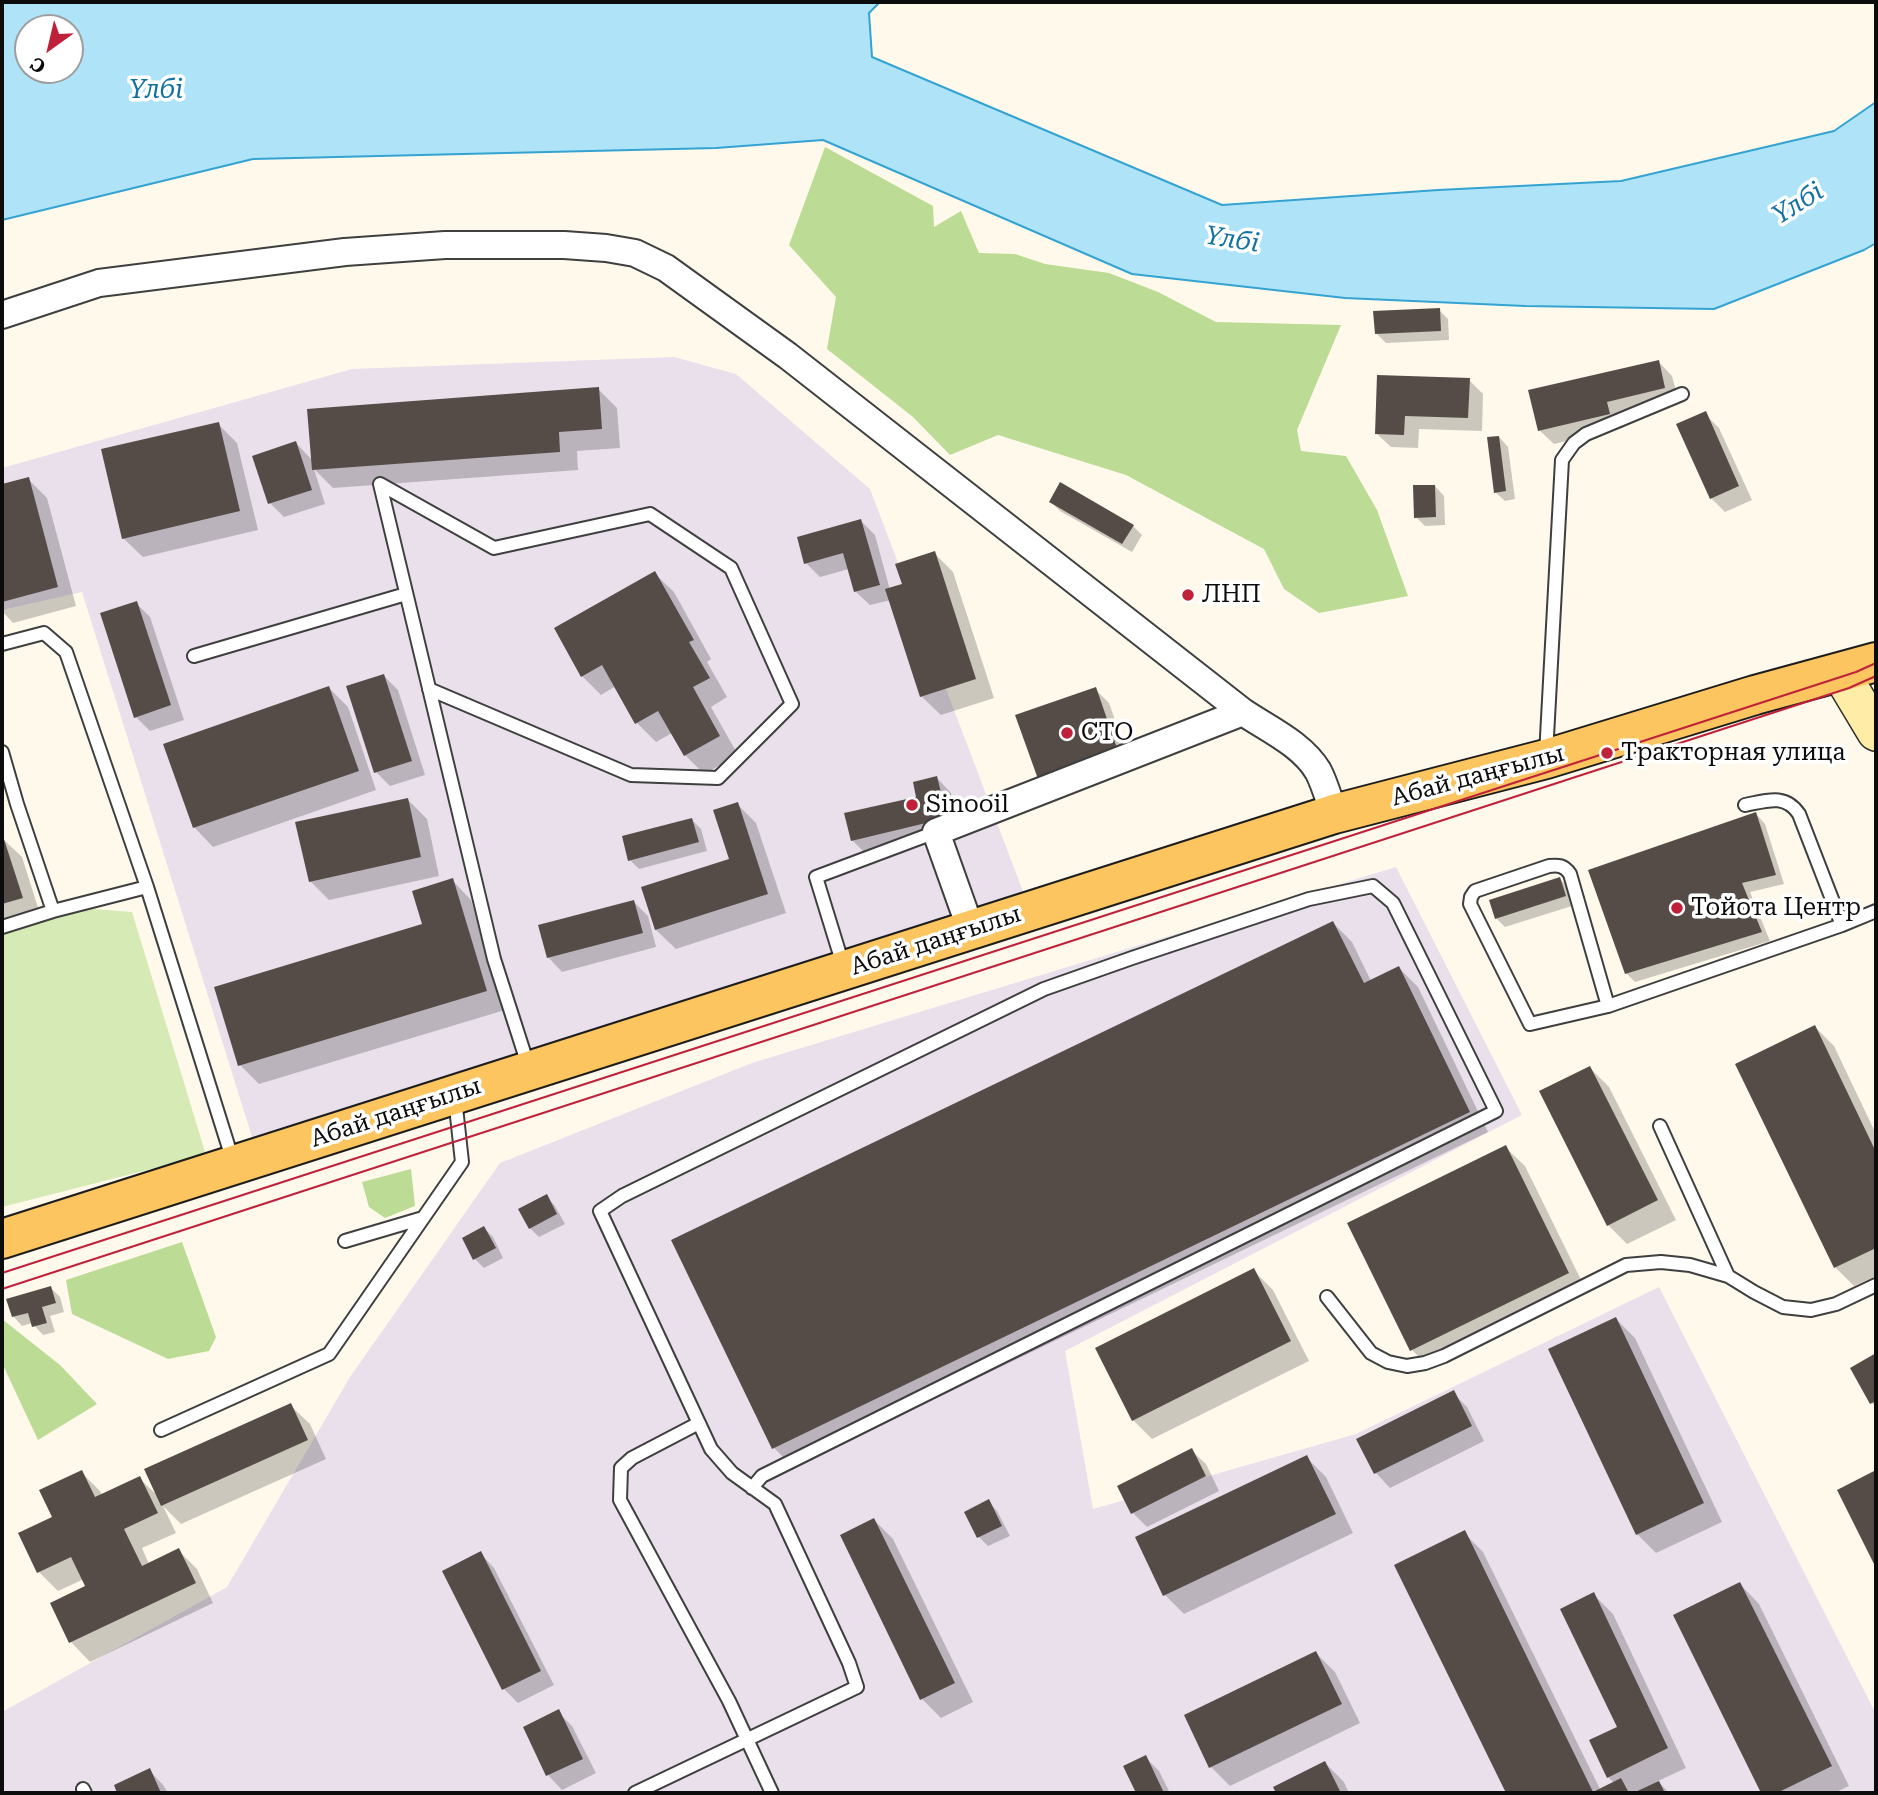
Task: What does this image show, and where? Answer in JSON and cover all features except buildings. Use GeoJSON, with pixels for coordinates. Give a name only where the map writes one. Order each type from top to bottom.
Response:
{"type":"FeatureCollection","features":[{"type":"Feature","properties":{"kind":"main road","name":"Абай даңғылы"},"geometry":{"type":"LineString","coordinates":[[2,1239],[1334,814],[1546,759],[1755,695],[1876,662]]}},
{"type":"Feature","properties":{"kind":"main road"},"geometry":{"type":"LineString","coordinates":[[1840,672],[1876,732]]}},
{"type":"Feature","properties":{"kind":"street"},"geometry":{"type":"LineString","coordinates":[[2,315],[99,283],[345,252],[445,245],[564,245],[635,253],[666,268],[788,356],[1243,712],[1297,748],[1308,757],[1318,772],[1334,814]]}},
{"type":"Feature","properties":{"kind":"street"},"geometry":{"type":"LineString","coordinates":[[971,930],[936,832],[1243,712]]}},
{"type":"Feature","properties":{"kind":"lane"},"geometry":{"type":"LineString","coordinates":[[1546,759],[1562,460],[1574,443],[1586,434],[1682,394]]}},
{"type":"Feature","properties":{"kind":"lane"},"geometry":{"type":"LineString","coordinates":[[429,689],[631,775],[718,778],[792,704],[731,568],[650,514],[494,548],[380,484],[406,594],[494,959],[530,1070]]}},
{"type":"Feature","properties":{"kind":"lane"},"geometry":{"type":"LineString","coordinates":[[194,656],[406,594]]}},
{"type":"Feature","properties":{"kind":"lane"},"geometry":{"type":"LineString","coordinates":[[2,644],[44,633],[66,652],[147,887],[234,1165]]}},
{"type":"Feature","properties":{"kind":"lane"},"geometry":{"type":"LineString","coordinates":[[2,752],[53,911]]}},
{"type":"Feature","properties":{"kind":"lane"},"geometry":{"type":"LineString","coordinates":[[1745,805],[1774,799],[1794,807],[1842,925]]}},
{"type":"Feature","properties":{"kind":"lane"},"geometry":{"type":"LineString","coordinates":[[844,970],[816,877],[936,832]]}},
{"type":"Feature","properties":{"kind":"lane"},"geometry":{"type":"LineString","coordinates":[[1608,1006],[1566,868],[1559,865],[1549,866],[1475,891],[1471,904],[1530,1024],[1608,1006],[1876,911]]}},
{"type":"Feature","properties":{"kind":"lane"},"geometry":{"type":"LineString","coordinates":[[635,1793],[857,1687],[849,1663],[775,1504],[752,1488],[732,1473],[711,1449],[600,1211],[634,1190],[1044,989],[1309,899],[1373,886],[1393,903],[1496,1111],[762,1476],[752,1488]]}},
{"type":"Feature","properties":{"kind":"lane"},"geometry":{"type":"LineString","coordinates":[[2,927],[147,887]]}},
{"type":"Feature","properties":{"kind":"lane"},"geometry":{"type":"LineString","coordinates":[[161,1430],[329,1354],[462,1162],[454,1095]]}},
{"type":"Feature","properties":{"kind":"lane"},"geometry":{"type":"LineString","coordinates":[[1660,1126],[1728,1276]]}},
{"type":"Feature","properties":{"kind":"lane"},"geometry":{"type":"LineString","coordinates":[[345,1241],[424,1218]]}},
{"type":"Feature","properties":{"kind":"lane"},"geometry":{"type":"LineString","coordinates":[[1327,1297],[1371,1353],[1388,1362],[1407,1366],[1444,1356],[1626,1265],[1661,1262],[1690,1265],[1728,1276],[1783,1307],[1811,1310],[1836,1304],[1876,1285]]}},
{"type":"Feature","properties":{"kind":"lane"},"geometry":{"type":"LineString","coordinates":[[699,1423],[632,1458],[621,1468],[620,1500],[729,1702],[772,1793]]}},
{"type":"Feature","properties":{"kind":"shaded area"},"geometry":{"type":"Polygon","coordinates":[[[674,357],[736,374],[870,489],[1024,894],[577,1040],[252,1137],[82,592],[2,610],[2,468],[352,369],[674,357]]]}},
{"type":"Feature","properties":{"kind":"shaded area"},"geometry":{"type":"Polygon","coordinates":[[[1396,867],[1522,1115],[1065,1351],[1093,1509],[1356,1434],[1659,1287],[1876,1714],[1876,1793],[2,1793],[2,1712],[227,1587],[350,1377],[500,1163],[752,1063],[1396,867]]]}},
{"type":"Feature","properties":{"kind":"green space"},"geometry":{"type":"Polygon","coordinates":[[[825,147],[933,206],[934,227],[961,211],[979,253],[1015,254],[1045,264],[1109,273],[1158,292],[1216,322],[1341,325],[1297,430],[1301,451],[1346,456],[1377,510],[1408,596],[1319,613],[1284,589],[1264,549],[1126,475],[998,435],[950,455],[913,417],[827,349],[836,297],[789,245],[825,147]]]}},
{"type":"Feature","properties":{"kind":"green space"},"geometry":{"type":"Polygon","coordinates":[[[70,907],[132,912],[206,1155],[2,1207],[2,927],[70,907]]]}},
{"type":"Feature","properties":{"kind":"green space"},"geometry":{"type":"Polygon","coordinates":[[[411,1169],[415,1206],[385,1218],[369,1207],[362,1182],[411,1169]]]}},
{"type":"Feature","properties":{"kind":"green space"},"geometry":{"type":"Polygon","coordinates":[[[182,1242],[216,1337],[209,1351],[168,1359],[72,1314],[66,1280],[182,1242]]]}},
{"type":"Feature","properties":{"kind":"green space"},"geometry":{"type":"Polygon","coordinates":[[[2,1319],[60,1365],[97,1404],[38,1440],[2,1363],[2,1319]]]}},
{"type":"Feature","properties":{"kind":"water","name":"Үлбі"},"geometry":{"type":"Polygon","coordinates":[[[2,2],[880,2],[869,13],[872,57],[1222,205],[1621,181],[1834,131],[1876,102],[1876,243],[1714,309],[1525,306],[1345,298],[1132,274],[823,140],[716,148],[253,159],[2,220],[2,2]]]}},
{"type":"Feature","properties":{"kind":"tram line"},"geometry":{"type":"LineString","coordinates":[[2,1273],[1856,672],[1876,663]]}},
{"type":"Feature","properties":{"kind":"tram line"},"geometry":{"type":"LineString","coordinates":[[2,1289],[1849,688],[1876,676]]}},
{"type":"Feature","properties":{"kind":"place","name":"ЛНП"},"geometry":{"type":"Point","coordinates":[1188,595]}},
{"type":"Feature","properties":{"kind":"place","name":"СТО"},"geometry":{"type":"Point","coordinates":[1067,733]}},
{"type":"Feature","properties":{"kind":"place","name":"Тракторная улица"},"geometry":{"type":"Point","coordinates":[1607,753]}},
{"type":"Feature","properties":{"kind":"place","name":"Sinooil"},"geometry":{"type":"Point","coordinates":[912,805]}},
{"type":"Feature","properties":{"kind":"place","name":"Тойота Центр"},"geometry":{"type":"Point","coordinates":[1677,908]}}]}
